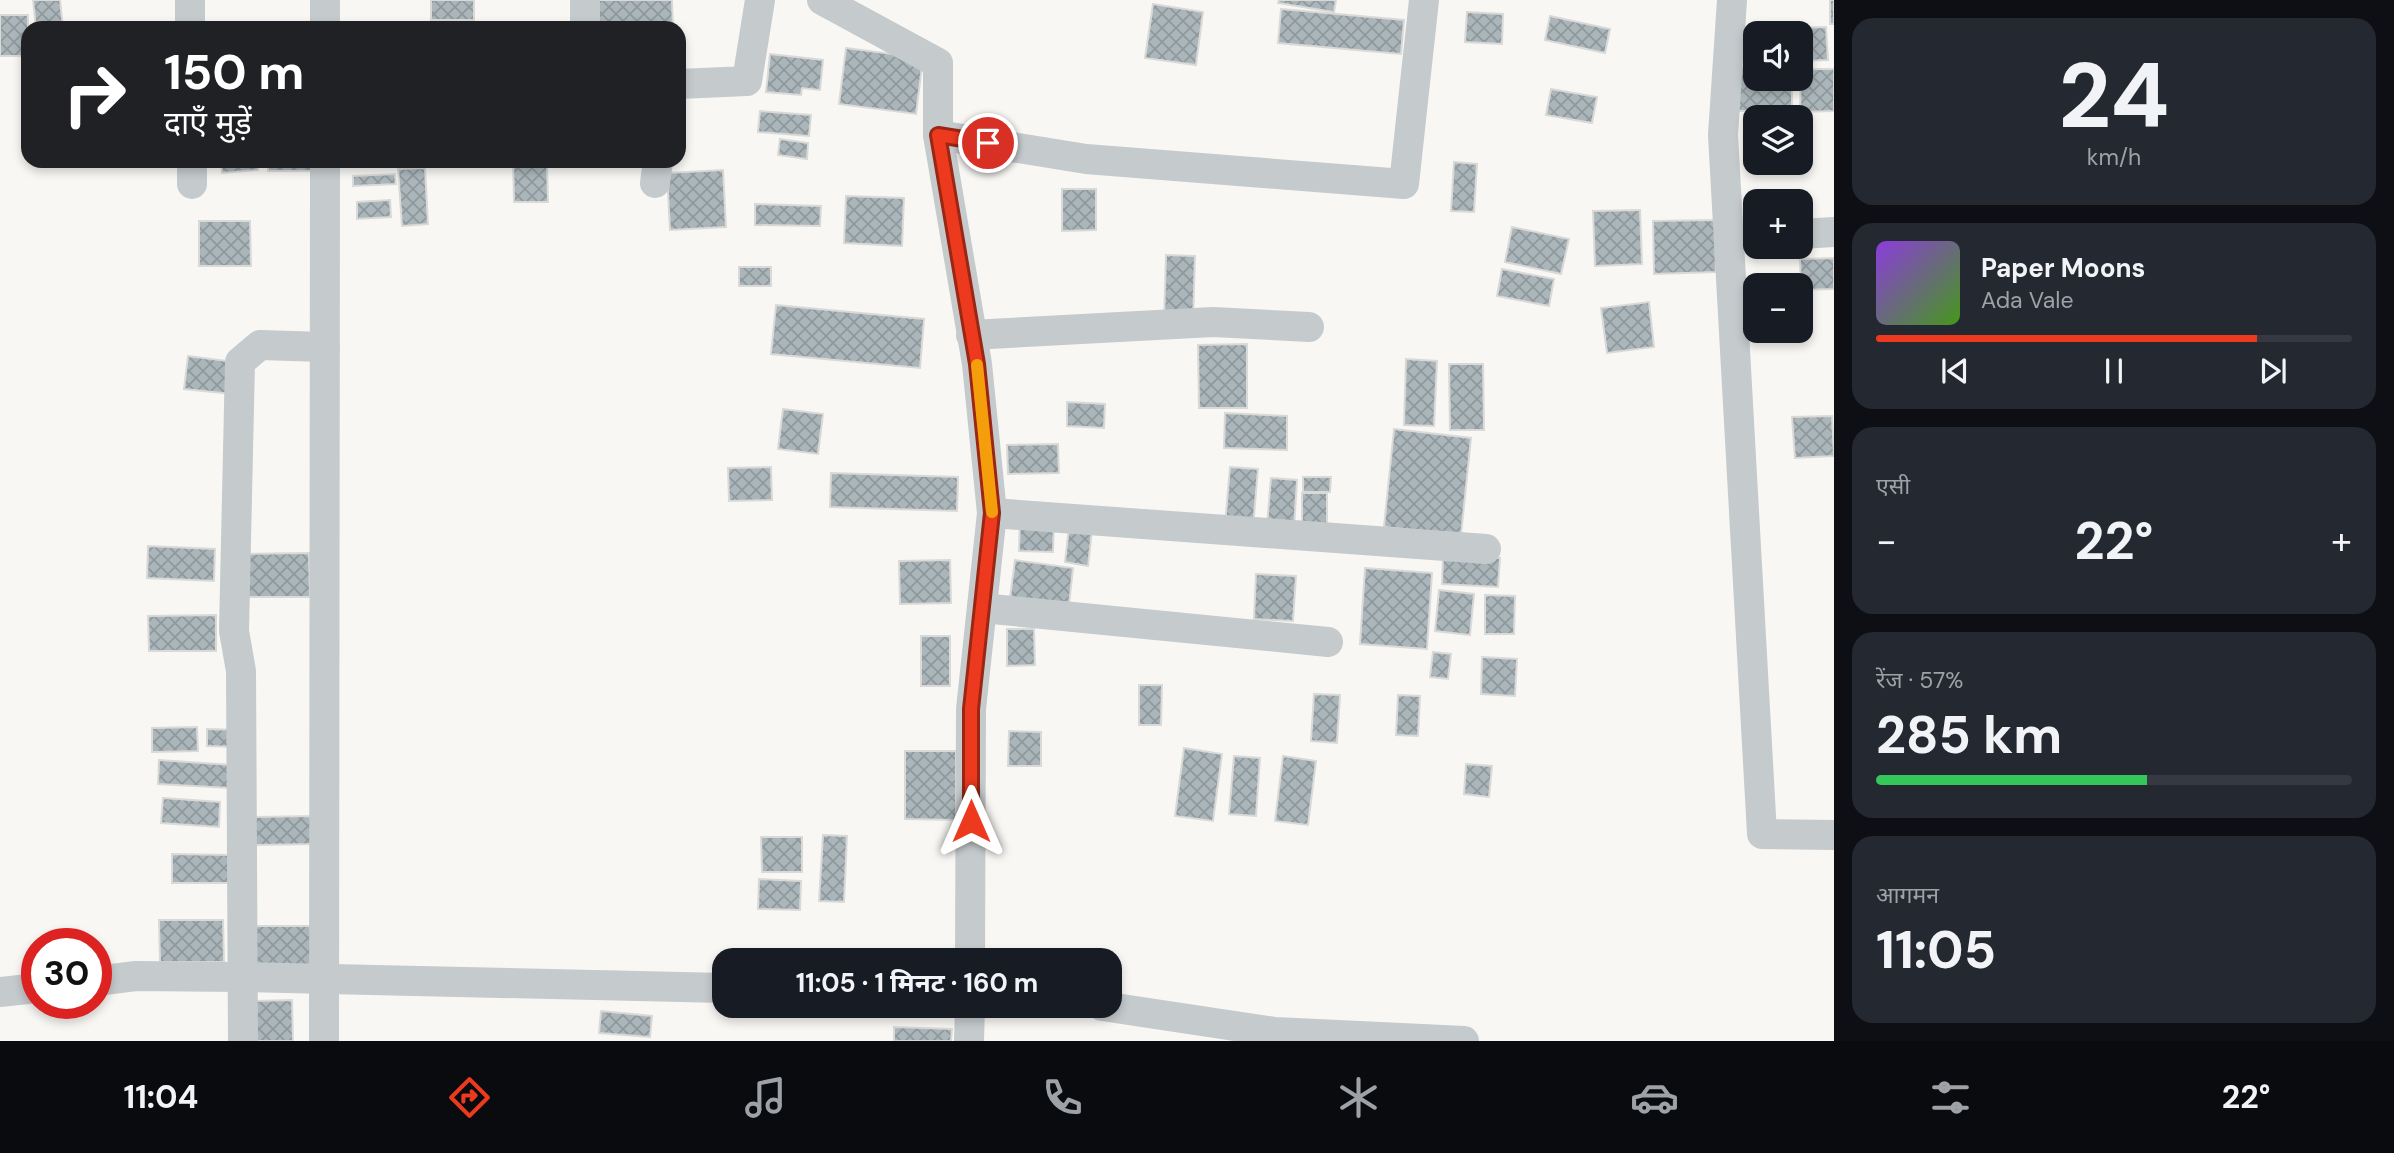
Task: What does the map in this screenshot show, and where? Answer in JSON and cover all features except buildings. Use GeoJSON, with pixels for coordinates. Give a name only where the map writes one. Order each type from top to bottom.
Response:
{"type":"FeatureCollection","features":[{"type":"Feature","properties":{"kind":"street"},"geometry":{"type":"LineString","coordinates":[[190,0],[190,21]]}},
{"type":"Feature","properties":{"kind":"street"},"geometry":{"type":"LineString","coordinates":[[325,0],[325,21]]}},
{"type":"Feature","properties":{"kind":"street"},"geometry":{"type":"LineString","coordinates":[[585,0],[585,21]]}},
{"type":"Feature","properties":{"kind":"street"},"geometry":{"type":"LineString","coordinates":[[686,84],[747,81],[760,0]]}},
{"type":"Feature","properties":{"kind":"street"},"geometry":{"type":"LineString","coordinates":[[822,0],[938,63],[938,135],[977,364],[992,513],[971,709],[970,948]]}},
{"type":"Feature","properties":{"kind":"street"},"geometry":{"type":"LineString","coordinates":[[938,135],[1086,159],[1404,184],[1424,0]]}},
{"type":"Feature","properties":{"kind":"street"},"geometry":{"type":"LineString","coordinates":[[1732,0],[1723,135],[1743,239]]}},
{"type":"Feature","properties":{"kind":"street"},"geometry":{"type":"LineString","coordinates":[[324,1041],[325,168]]}},
{"type":"Feature","properties":{"kind":"street"},"geometry":{"type":"LineString","coordinates":[[1813,233],[1834,232]]}},
{"type":"Feature","properties":{"kind":"street"},"geometry":{"type":"LineString","coordinates":[[1744,259],[1762,834],[1834,835]]}},
{"type":"Feature","properties":{"kind":"street"},"geometry":{"type":"LineString","coordinates":[[971,335],[1213,322],[1309,327]]}},
{"type":"Feature","properties":{"kind":"street"},"geometry":{"type":"LineString","coordinates":[[243,1041],[240,671],[234,631],[234,516],[240,362],[260,345],[325,347]]}},
{"type":"Feature","properties":{"kind":"street"},"geometry":{"type":"LineString","coordinates":[[992,513],[1486,549]]}},
{"type":"Feature","properties":{"kind":"street"},"geometry":{"type":"LineString","coordinates":[[982,608],[1328,642]]}},
{"type":"Feature","properties":{"kind":"street"},"geometry":{"type":"LineString","coordinates":[[112,979],[136,976],[324,978],[712,988]]}},
{"type":"Feature","properties":{"kind":"street"},"geometry":{"type":"LineString","coordinates":[[0,992],[21,990]]}},
{"type":"Feature","properties":{"kind":"street"},"geometry":{"type":"LineString","coordinates":[[1122,1009],[1275,1032],[1464,1041]]}},
{"type":"Feature","properties":{"kind":"street"},"geometry":{"type":"LineString","coordinates":[[969,1041],[970,1018]]}},
{"type":"Feature","properties":{"kind":"slow traffic"},"geometry":{"type":"LineString","coordinates":[[977,365],[992,512]]}},
{"type":"Feature","properties":{"kind":"route"},"geometry":{"type":"LineString","coordinates":[[971,821],[971,709],[992,513],[977,364],[938,135],[988,143]]}}]}
